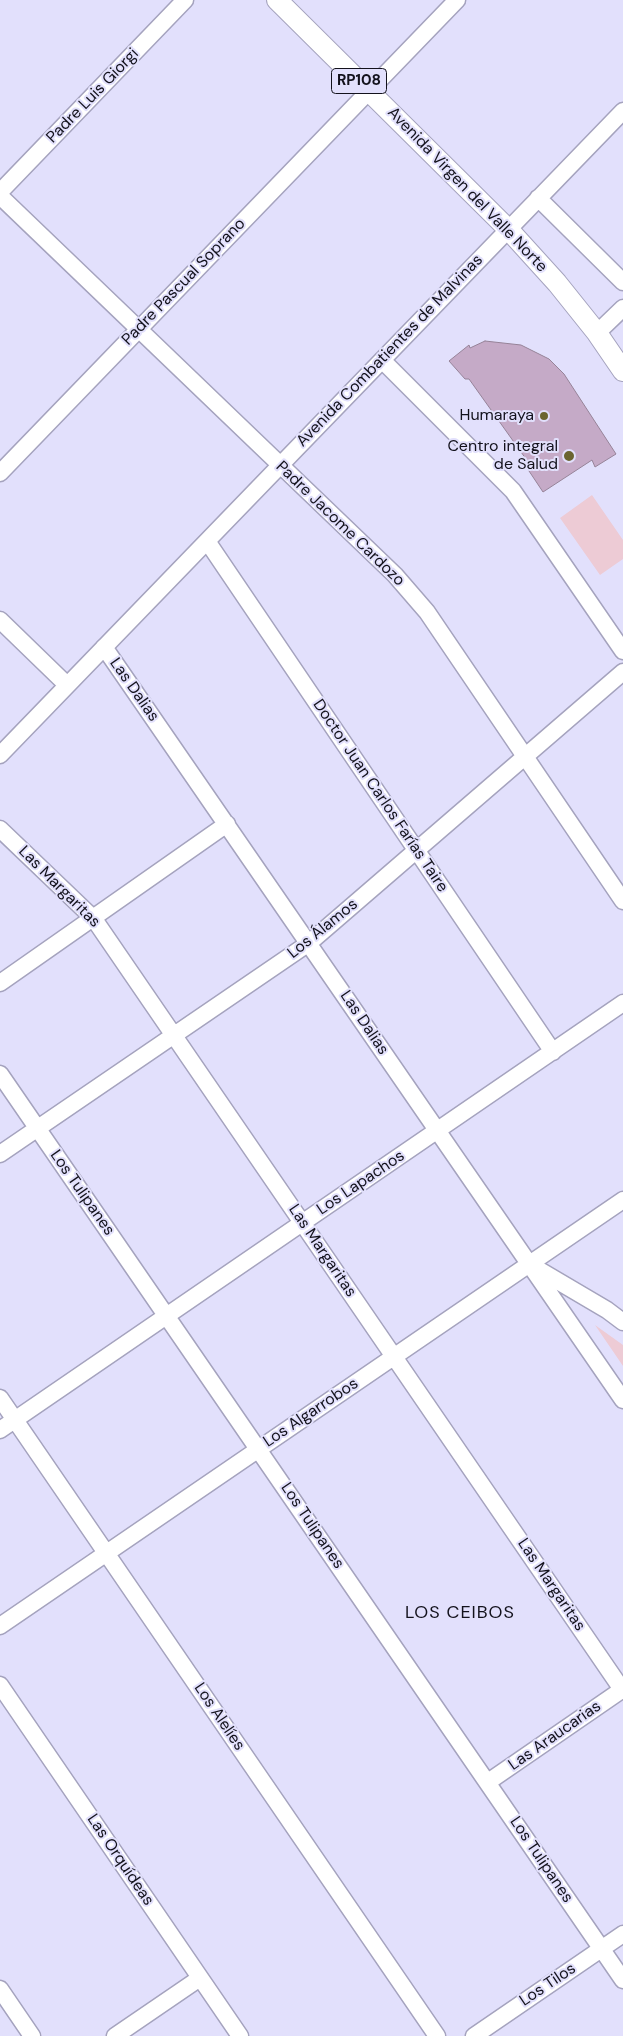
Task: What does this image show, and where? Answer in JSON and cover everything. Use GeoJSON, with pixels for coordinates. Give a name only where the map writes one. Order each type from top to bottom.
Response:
{"type":"FeatureCollection","features":[{"type":"Feature","properties":{"kind":"main road","name":"Avenida Virgen del Valle Norte"},"geometry":{"type":"LineString","coordinates":[[277,0],[508,229],[557,283],[597,333],[623,371]]}},
{"type":"Feature","properties":{"kind":"street","name":"Padre Luis Giorgi"},"geometry":{"type":"LineString","coordinates":[[0,192],[186,0]]}},
{"type":"Feature","properties":{"kind":"street","name":"Padre Pascual Soprano"},"geometry":{"type":"LineString","coordinates":[[0,473],[457,0]]}},
{"type":"Feature","properties":{"kind":"street","name":"Avenida Combatientes de Malvinas"},"geometry":{"type":"LineString","coordinates":[[0,754],[623,110]]}},
{"type":"Feature","properties":{"kind":"street","name":"Padre Jacome Cardozo"},"geometry":{"type":"LineString","coordinates":[[0,196],[395,575],[420,605],[623,901]]}},
{"type":"Feature","properties":{"kind":"street"},"geometry":{"type":"LineString","coordinates":[[538,198],[623,282]]}},
{"type":"Feature","properties":{"kind":"street"},"geometry":{"type":"LineString","coordinates":[[597,333],[623,308]]}},
{"type":"Feature","properties":{"kind":"street"},"geometry":{"type":"LineString","coordinates":[[382,360],[513,491],[623,651]]}},
{"type":"Feature","properties":{"kind":"street","name":"Doctor Juan Carlos Farías Taire"},"geometry":{"type":"LineString","coordinates":[[207,541],[553,1052]]}},
{"type":"Feature","properties":{"kind":"street"},"geometry":{"type":"LineString","coordinates":[[0,620],[67,685]]}},
{"type":"Feature","properties":{"kind":"street","name":"Las Dalias"},"geometry":{"type":"LineString","coordinates":[[104,646],[623,1400]]}},
{"type":"Feature","properties":{"kind":"street","name":"Los Álamos"},"geometry":{"type":"LineString","coordinates":[[0,1154],[309,943],[623,672]]}},
{"type":"Feature","properties":{"kind":"street"},"geometry":{"type":"LineString","coordinates":[[0,983],[94,919],[227,824]]}},
{"type":"Feature","properties":{"kind":"street","name":"Las Margaritas"},"geometry":{"type":"LineString","coordinates":[[0,829],[94,919],[623,1690]]}},
{"type":"Feature","properties":{"kind":"street","name":"Los Lapachos"},"geometry":{"type":"LineString","coordinates":[[0,1430],[623,1003]]}},
{"type":"Feature","properties":{"kind":"street","name":"Los Tulipanes"},"geometry":{"type":"LineString","coordinates":[[0,1074],[623,1980]]}},
{"type":"Feature","properties":{"kind":"street","name":"Los Algarrobos"},"geometry":{"type":"LineString","coordinates":[[0,1626],[623,1200]]}},
{"type":"Feature","properties":{"kind":"street"},"geometry":{"type":"LineString","coordinates":[[530,1264],[607,1310],[623,1322]]}},
{"type":"Feature","properties":{"kind":"street","name":"Los Alelíes"},"geometry":{"type":"LineString","coordinates":[[0,1398],[437,2036]]}},
{"type":"Feature","properties":{"kind":"street","name":"Las Orquídeas"},"geometry":{"type":"LineString","coordinates":[[0,1685],[240,2036]]}},
{"type":"Feature","properties":{"kind":"street","name":"Las Araucarias"},"geometry":{"type":"LineString","coordinates":[[488,1782],[623,1690]]}},
{"type":"Feature","properties":{"kind":"street","name":"Los Tilos"},"geometry":{"type":"LineString","coordinates":[[474,2036],[623,1934]]}},
{"type":"Feature","properties":{"kind":"street"},"geometry":{"type":"LineString","coordinates":[[115,2036],[200,1978]]}},
{"type":"Feature","properties":{"kind":"street"},"geometry":{"type":"LineString","coordinates":[[0,1989],[32,2036]]}},
{"type":"Feature","properties":{"kind":"shaded area"},"geometry":{"type":"Polygon","coordinates":[[[592,495],[623,540],[623,559],[600,575],[560,518],[592,495]]]}},
{"type":"Feature","properties":{"kind":"shaded area"},"geometry":{"type":"Polygon","coordinates":[[[595,1325],[623,1345],[623,1366],[595,1325]]]}},
{"type":"Feature","properties":{"kind":"building","name":"Humaraya"},"geometry":{"type":"Polygon","coordinates":[[[485,341],[521,345],[549,359],[564,374],[616,454],[595,467],[592,460],[543,492],[525,465],[526,459],[469,379],[465,379],[449,361],[469,345],[470,348],[485,341]]]}},
{"type":"Feature","properties":{"kind":"place","name":"Humaraya"},"geometry":{"type":"Point","coordinates":[544,416]}},
{"type":"Feature","properties":{"kind":"place","name":"Centro integral de Salud"},"geometry":{"type":"Point","coordinates":[569,456]}},
{"type":"Feature","properties":{"kind":"district","name":"LOS CEIBOS"},"geometry":{"type":"Point","coordinates":[460,1613]}}]}
